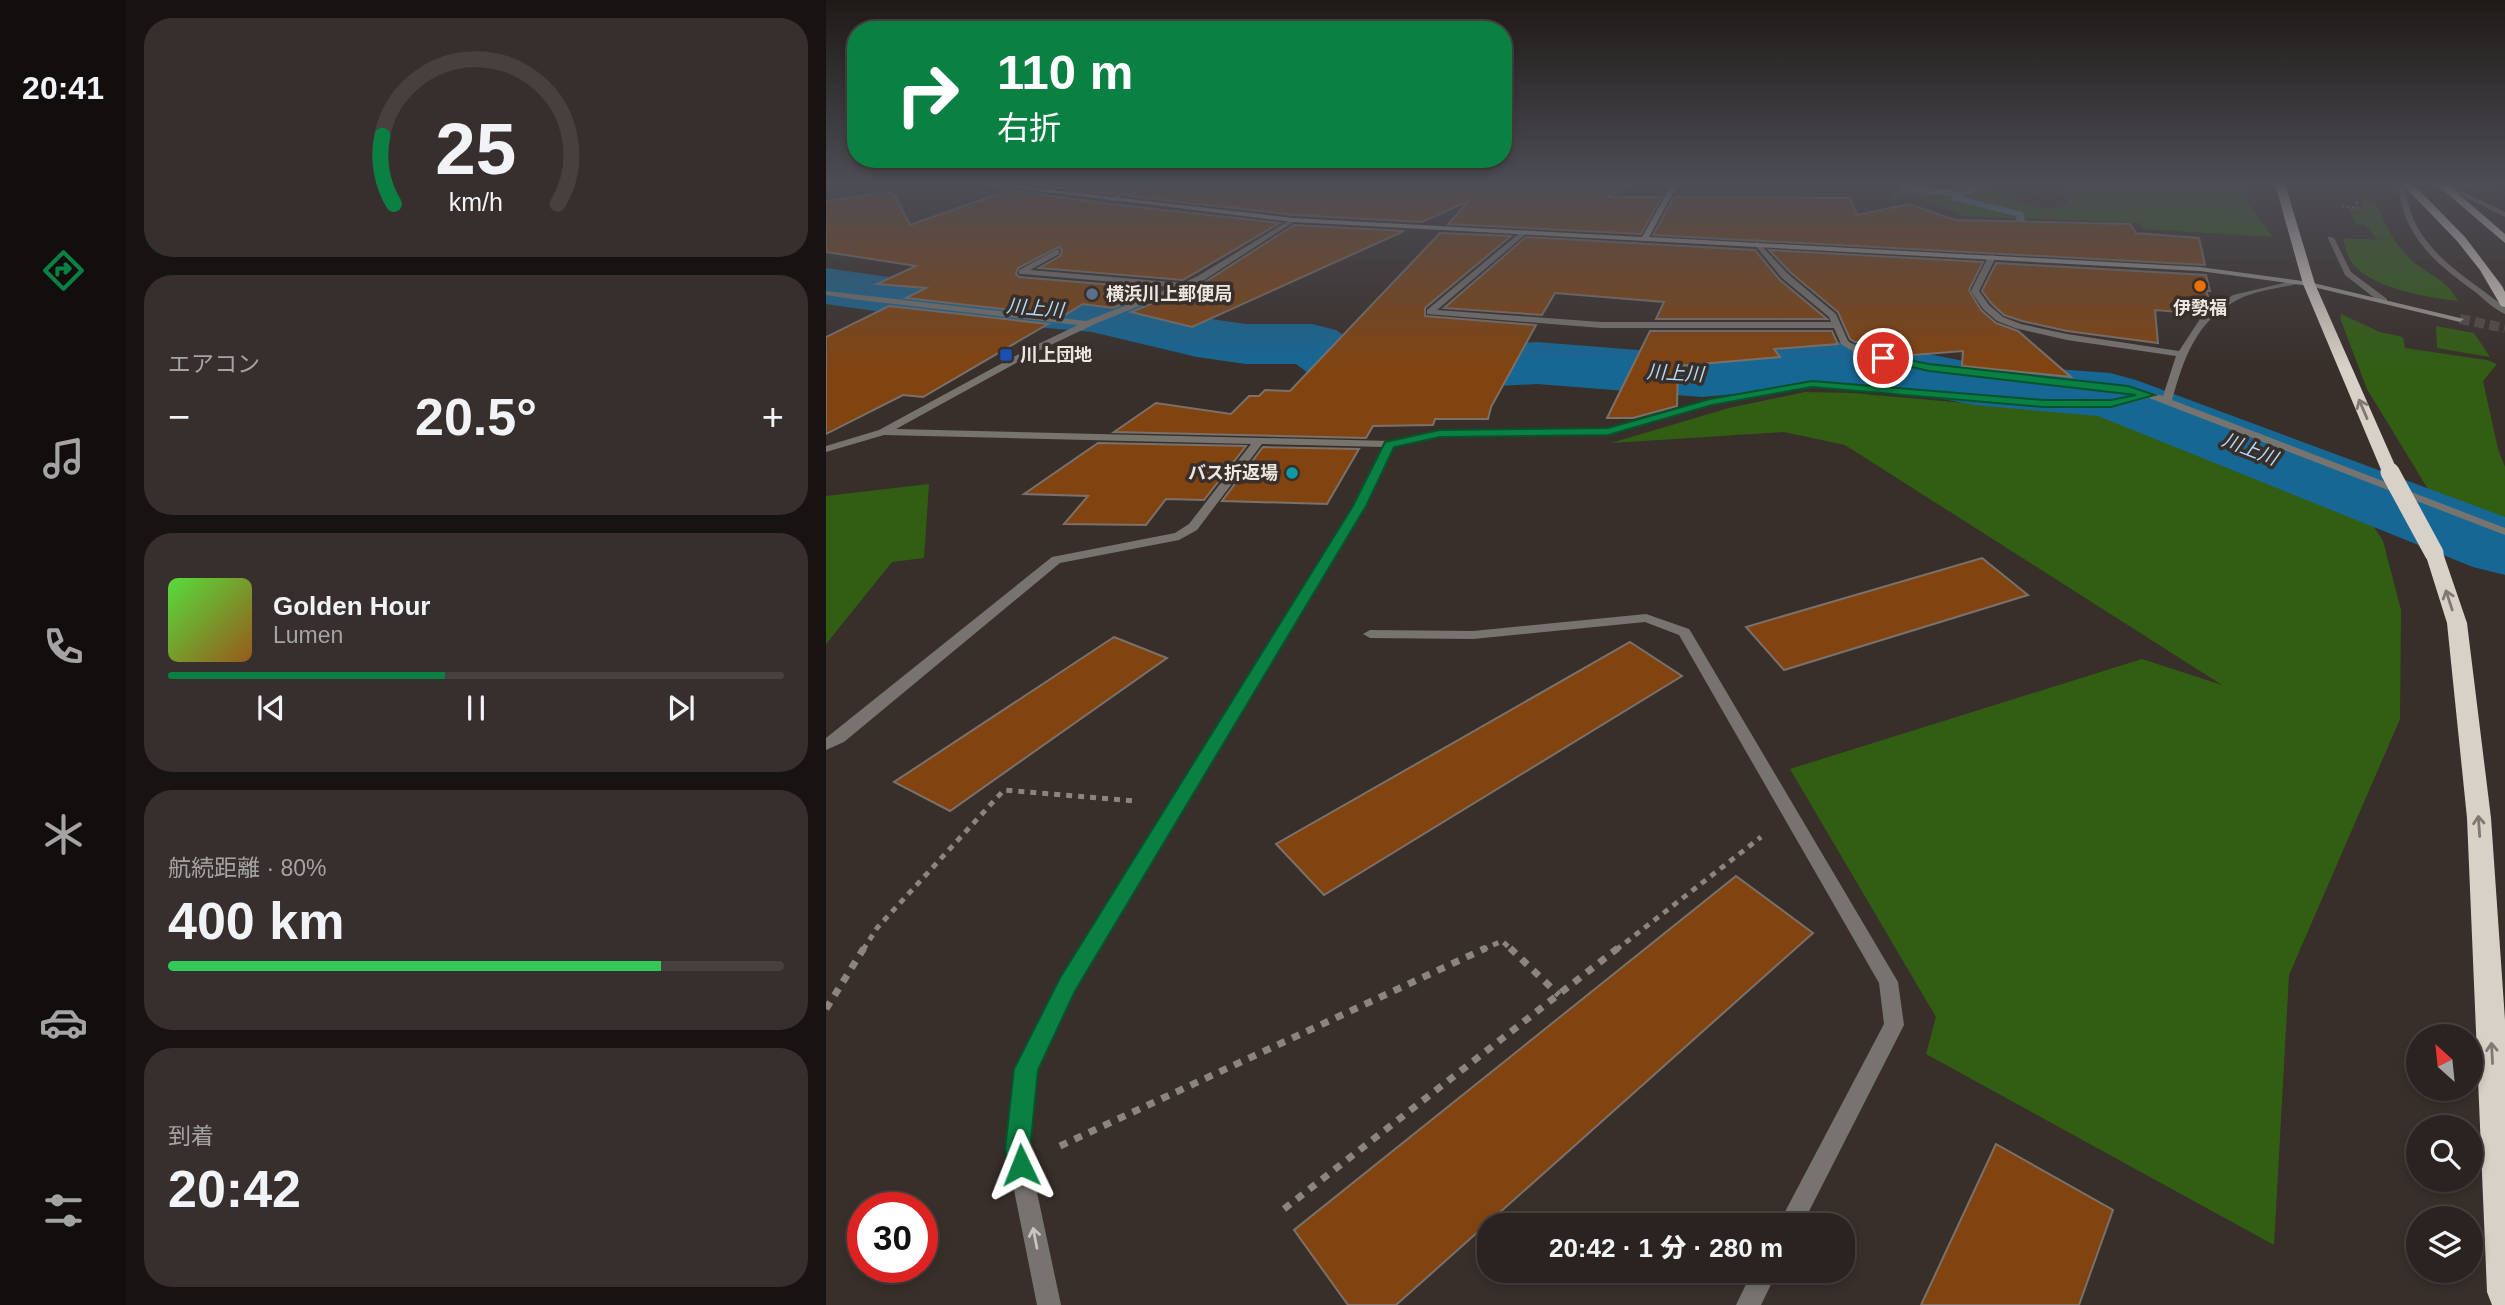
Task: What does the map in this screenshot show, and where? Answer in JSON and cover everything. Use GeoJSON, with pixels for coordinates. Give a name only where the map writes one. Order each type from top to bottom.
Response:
{"type":"FeatureCollection","features":[{"type":"Feature","properties":{"kind":"highway"},"geometry":{"type":"LineString","coordinates":[[2298,245],[2309,284],[2390,472],[2434,553],[2457,623],[2479,818],[2505,1292]]}},
{"type":"Feature","properties":{"kind":"highway"},"geometry":{"type":"LineString","coordinates":[[2467,245],[2505,303]]}},
{"type":"Feature","properties":{"kind":"street"},"geometry":{"type":"LineString","coordinates":[[826,449],[883,432],[1035,349],[1201,278],[1254,245]]}},
{"type":"Feature","properties":{"kind":"street"},"geometry":{"type":"LineString","coordinates":[[1508,245],[1430,312],[1601,326],[1836,325]]}},
{"type":"Feature","properties":{"kind":"street"},"geometry":{"type":"LineString","coordinates":[[1759,245],[1785,276],[1833,316],[1844,342],[1860,354],[1929,368],[2128,389],[2150,395],[2504,532]]}},
{"type":"Feature","properties":{"kind":"street"},"geometry":{"type":"LineString","coordinates":[[1774,245],[2200,269],[2309,284],[2460,318]]}},
{"type":"Feature","properties":{"kind":"street"},"geometry":{"type":"LineString","coordinates":[[2334,245],[2348,272],[2384,301]]}},
{"type":"Feature","properties":{"kind":"street"},"geometry":{"type":"LineString","coordinates":[[2424,245],[2505,311]]}},
{"type":"Feature","properties":{"kind":"street"},"geometry":{"type":"LineString","coordinates":[[1056,252],[1022,272],[1185,285]]}},
{"type":"Feature","properties":{"kind":"street"},"geometry":{"type":"LineString","coordinates":[[1992,257],[1975,291],[1986,307],[2000,319],[2067,337],[2180,355]]}},
{"type":"Feature","properties":{"kind":"street"},"geometry":{"type":"LineString","coordinates":[[2166,401],[2180,355],[2203,321],[2236,296],[2294,282]]}},
{"type":"Feature","properties":{"kind":"street"},"geometry":{"type":"LineString","coordinates":[[826,293],[893,303],[1091,323]]}},
{"type":"Feature","properties":{"kind":"street"},"geometry":{"type":"LineString","coordinates":[[883,432],[1390,444],[1440,433],[1608,431],[1710,402],[1812,384],[2044,403],[2111,404],[2150,395]]}},
{"type":"Feature","properties":{"kind":"street"},"geometry":{"type":"LineString","coordinates":[[826,744],[839,738],[1056,560],[1179,536],[1193,527],[1258,442]]}},
{"type":"Feature","properties":{"kind":"street"},"geometry":{"type":"LineString","coordinates":[[1049,1305],[1017,1150],[1026,1069],[1067,985],[1359,506],[1390,444]]}},
{"type":"Feature","properties":{"kind":"street"},"geometry":{"type":"LineString","coordinates":[[1370,634],[1473,635],[1646,618],[1684,632],[1888,982],[1894,1025],[1796,1213]]}},
{"type":"Feature","properties":{"kind":"street"},"geometry":{"type":"LineString","coordinates":[[1748,1305],[1759,1283]]}},
{"type":"Feature","properties":{"kind":"path"},"geometry":{"type":"LineString","coordinates":[[826,1009],[877,928],[1004,790],[1146,802]]}},
{"type":"Feature","properties":{"kind":"path"},"geometry":{"type":"LineString","coordinates":[[1284,1209],[1791,814]]}},
{"type":"Feature","properties":{"kind":"path"},"geometry":{"type":"LineString","coordinates":[[1021,1165],[1502,941],[1559,995]]}},
{"type":"Feature","properties":{"kind":"green space"},"geometry":{"type":"Polygon","coordinates":[[[2345,245],[2398,245],[2417,265],[2444,284],[2458,301],[2416,294],[2386,285],[2361,272],[2347,255],[2345,245]]]}},
{"type":"Feature","properties":{"kind":"green space"},"geometry":{"type":"Polygon","coordinates":[[[2341,314],[2380,332],[2403,337],[2405,348],[2487,360],[2497,364],[2483,381],[2498,449],[2505,467],[2505,520],[2428,489],[2367,389],[2340,318],[2341,314]]]}},
{"type":"Feature","properties":{"kind":"green space"},"geometry":{"type":"Polygon","coordinates":[[[2436,326],[2474,333],[2490,357],[2437,348],[2436,326]]]}},
{"type":"Feature","properties":{"kind":"green space"},"geometry":{"type":"Polygon","coordinates":[[[1805,392],[1853,393],[2155,420],[2356,499],[2383,541],[2401,610],[2400,719],[2289,975],[2274,1245],[1926,1054],[1936,1017],[1790,769],[2142,659],[2222,685],[1845,445],[1784,432],[1611,443],[1729,408],[1805,392]]]}},
{"type":"Feature","properties":{"kind":"green space"},"geometry":{"type":"Polygon","coordinates":[[[929,484],[924,558],[892,562],[826,644],[826,496],[929,484]]]}},
{"type":"Feature","properties":{"kind":"building"},"geometry":{"type":"Polygon","coordinates":[[[826,245],[1243,245],[1183,280],[1039,268],[1060,256],[1062,250],[1059,247],[1018,268],[1016,274],[1019,277],[1161,289],[1113,308],[1083,304],[1063,316],[906,298],[926,288],[877,284],[916,266],[826,252],[826,245]]]}},
{"type":"Feature","properties":{"kind":"building"},"geometry":{"type":"Polygon","coordinates":[[[1263,245],[1373,245],[1192,327],[1131,312],[1205,282],[1263,245]]]}},
{"type":"Feature","properties":{"kind":"building"},"geometry":{"type":"Polygon","coordinates":[[[1429,245],[1500,245],[1425,308],[1425,316],[1536,325],[1491,407],[1488,419],[1435,419],[1433,425],[1373,426],[1366,438],[1114,432],[1156,403],[1231,414],[1249,396],[1259,396],[1265,390],[1290,391],[1429,245]]]}},
{"type":"Feature","properties":{"kind":"building"},"geometry":{"type":"Polygon","coordinates":[[[1517,245],[1665,245],[1755,250],[1780,280],[1827,319],[1656,319],[1664,302],[1555,293],[1542,315],[1444,308],[1517,245]]]}},
{"type":"Feature","properties":{"kind":"building"},"geometry":{"type":"Polygon","coordinates":[[[1835,245],[2201,245],[2205,265],[1835,245]]]}},
{"type":"Feature","properties":{"kind":"building"},"geometry":{"type":"Polygon","coordinates":[[[1769,250],[1983,262],[1969,290],[1981,310],[1996,323],[2018,331],[2071,377],[1962,366],[1963,351],[1900,356],[1893,348],[1885,349],[1878,341],[1855,342],[1850,339],[1838,312],[1790,272],[1769,250]]]}},
{"type":"Feature","properties":{"kind":"building"},"geometry":{"type":"Polygon","coordinates":[[[1996,263],[2206,275],[2210,291],[2206,291],[2211,304],[2175,300],[2178,312],[2155,310],[2158,343],[2067,331],[2004,315],[1991,303],[1982,291],[1996,263]]]}},
{"type":"Feature","properties":{"kind":"building"},"geometry":{"type":"Polygon","coordinates":[[[889,306],[1048,324],[923,397],[903,395],[826,434],[826,337],[889,306]]]}},
{"type":"Feature","properties":{"kind":"building"},"geometry":{"type":"Polygon","coordinates":[[[1650,331],[1832,331],[1838,344],[1774,349],[1780,357],[1678,366],[1677,406],[1633,418],[1607,418],[1650,331]]]}},
{"type":"Feature","properties":{"kind":"building"},"geometry":{"type":"Polygon","coordinates":[[[1098,443],[1246,446],[1204,500],[1166,499],[1146,525],[1064,524],[1088,496],[1024,494],[1098,443]]]}},
{"type":"Feature","properties":{"kind":"building","name":"バス折返場"},"geometry":{"type":"Polygon","coordinates":[[[1263,447],[1359,449],[1327,504],[1222,501],[1263,447]]]}},
{"type":"Feature","properties":{"kind":"building"},"geometry":{"type":"Polygon","coordinates":[[[1982,558],[2028,595],[1784,670],[1746,627],[1982,558]]]}},
{"type":"Feature","properties":{"kind":"building"},"geometry":{"type":"Polygon","coordinates":[[[1114,637],[1167,658],[950,811],[894,782],[1114,637]]]}},
{"type":"Feature","properties":{"kind":"building"},"geometry":{"type":"Polygon","coordinates":[[[1630,642],[1682,676],[1324,895],[1276,844],[1630,642]]]}},
{"type":"Feature","properties":{"kind":"building"},"geometry":{"type":"Polygon","coordinates":[[[1736,876],[1813,933],[1499,1213],[1477,1213],[1477,1233],[1396,1305],[1348,1305],[1294,1230],[1736,876]]]}},
{"type":"Feature","properties":{"kind":"building"},"geometry":{"type":"Polygon","coordinates":[[[1996,1144],[2113,1210],[2079,1305],[1921,1305],[1996,1144]]]}},
{"type":"Feature","properties":{"kind":"waterway","name":"川上川"},"geometry":{"type":"LineString","coordinates":[[826,286],[909,298],[1092,313],[1197,337],[1246,344],[1312,344],[1345,367],[1409,370],[1537,363],[1702,376],[1840,363],[1908,371],[1974,384],[2110,395],[2505,548]]}},
{"type":"Feature","properties":{"kind":"tunnel"},"geometry":{"type":"LineString","coordinates":[[2460,319],[2505,328]]}},
{"type":"Feature","properties":{"kind":"place","name":"伊勢福"},"geometry":{"type":"Point","coordinates":[2200,286]}},
{"type":"Feature","properties":{"kind":"place","name":"横浜川上郵便局"},"geometry":{"type":"Point","coordinates":[1092,294]}},
{"type":"Feature","properties":{"kind":"place","name":"川上団地"},"geometry":{"type":"Point","coordinates":[1006,355]}},
{"type":"Feature","properties":{"kind":"place","name":"バス折返場"},"geometry":{"type":"Point","coordinates":[1292,473]}},
{"type":"Feature","properties":{"kind":"route"},"geometry":{"type":"LineString","coordinates":[[1021,1165],[1017,1150],[1026,1069],[1067,985],[1359,506],[1390,444],[1440,433],[1608,431],[1710,402],[1812,384],[2044,403],[2111,404],[2150,395],[2128,389],[1929,368],[1883,358]]}}]}
